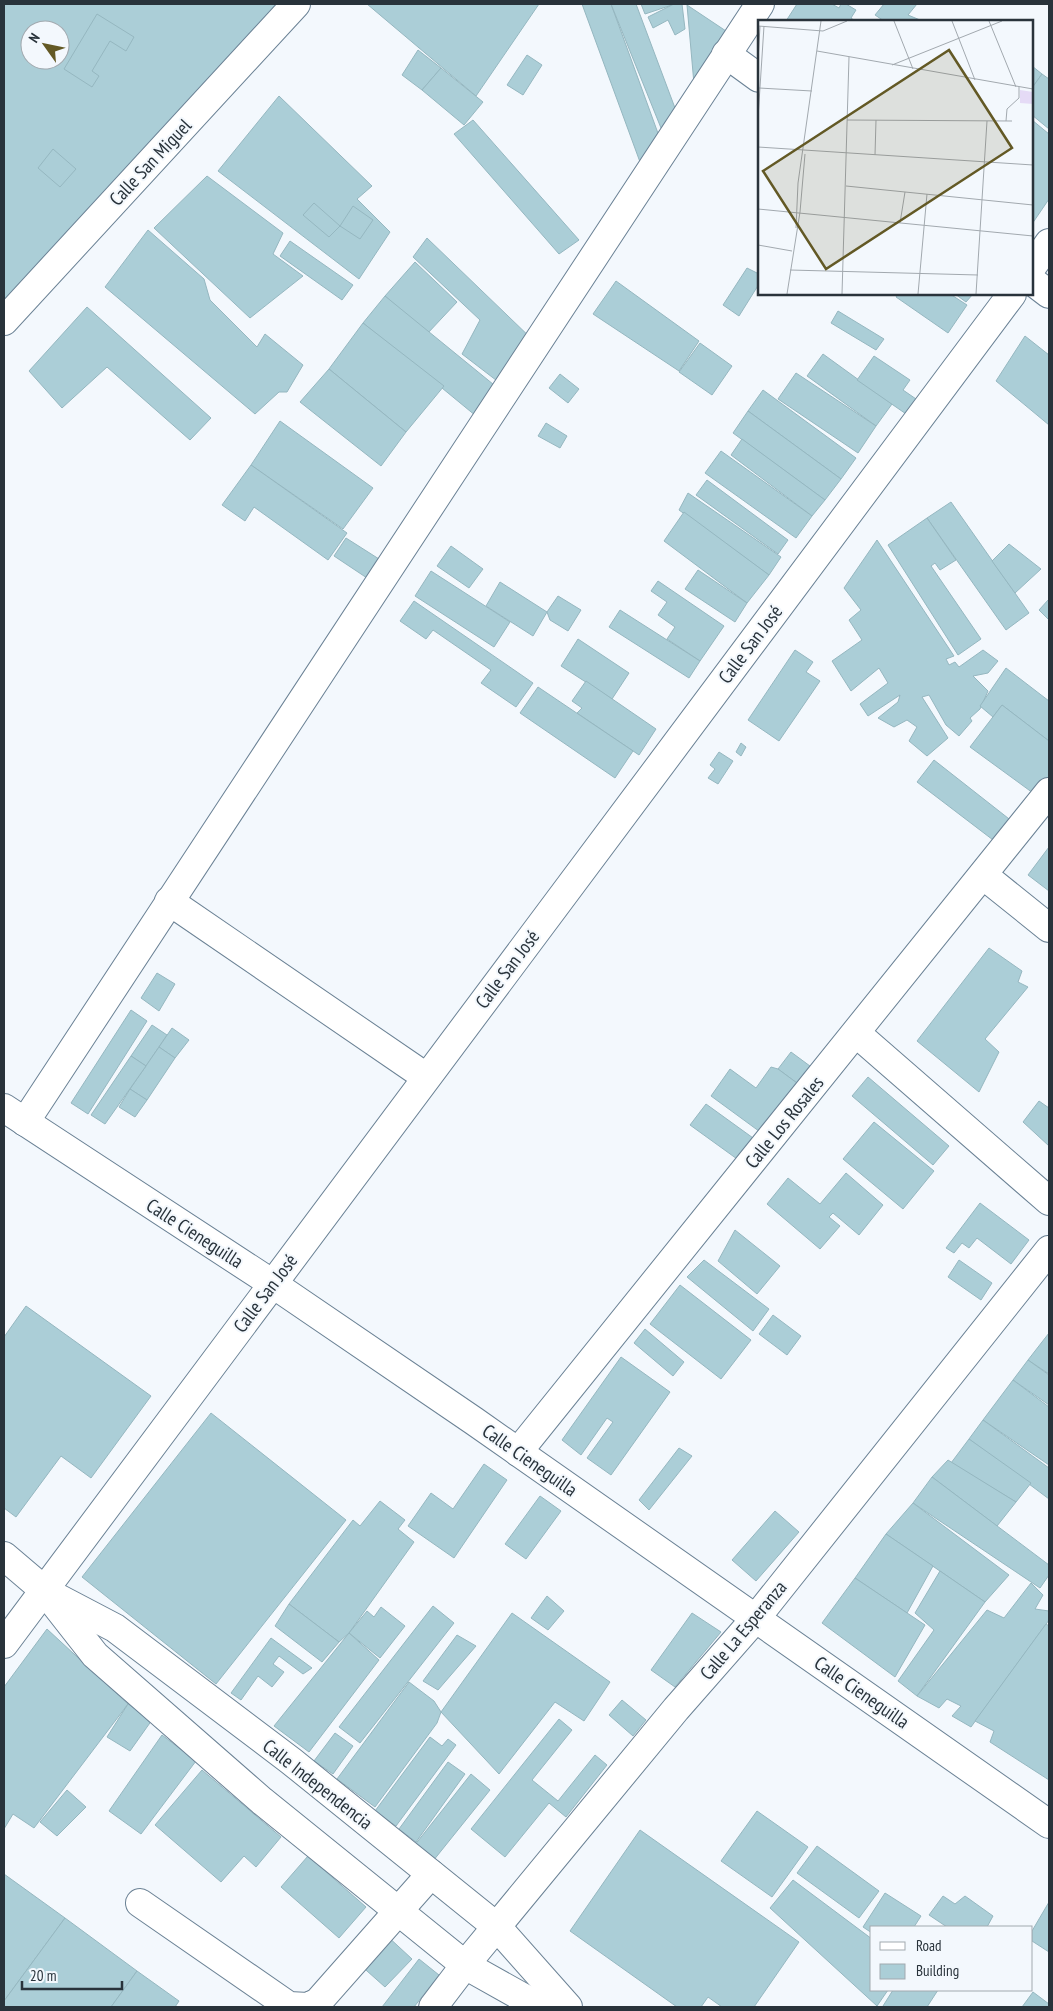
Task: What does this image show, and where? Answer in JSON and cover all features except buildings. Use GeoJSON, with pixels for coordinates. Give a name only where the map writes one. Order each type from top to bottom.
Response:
{"type":"FeatureCollection","features":[{"type":"Feature","properties":{"kind":"street","name":"Calle San Miguel"},"geometry":{"type":"LineString","coordinates":[[4,321],[296,4]]}},
{"type":"Feature","properties":{"kind":"street"},"geometry":{"type":"LineString","coordinates":[[14,1115],[169,901],[760,4]]}},
{"type":"Feature","properties":{"kind":"street"},"geometry":{"type":"LineString","coordinates":[[726,54],[758,77]]}},
{"type":"Feature","properties":{"kind":"street"},"geometry":{"type":"LineString","coordinates":[[1033,266],[1049,243]]}},
{"type":"Feature","properties":{"kind":"street"},"geometry":{"type":"LineString","coordinates":[[1033,282],[1049,294]]}},
{"type":"Feature","properties":{"kind":"street","name":"Calle San José"},"geometry":{"type":"LineString","coordinates":[[4,1644],[1011,295]]}},
{"type":"Feature","properties":{"kind":"street","name":"Calle Los Rosales"},"geometry":{"type":"LineString","coordinates":[[518,1452],[1049,792]]}},
{"type":"Feature","properties":{"kind":"street"},"geometry":{"type":"LineString","coordinates":[[983,875],[1049,928]]}},
{"type":"Feature","properties":{"kind":"street"},"geometry":{"type":"LineString","coordinates":[[169,901],[426,1077]]}},
{"type":"Feature","properties":{"kind":"street"},"geometry":{"type":"LineString","coordinates":[[856,1033],[1049,1201]]}},
{"type":"Feature","properties":{"kind":"street","name":"Calle Cieneguilla"},"geometry":{"type":"LineString","coordinates":[[14,1115],[272,1284],[518,1452],[1049,1824]]}},
{"type":"Feature","properties":{"kind":"street","name":"Calle La Esperanza"},"geometry":{"type":"LineString","coordinates":[[433,2007],[676,1710],[756,1618],[1049,1250]]}},
{"type":"Feature","properties":{"kind":"street","name":"Calle Independencia"},"geometry":{"type":"LineString","coordinates":[[4,1556],[44,1590],[95,1655],[262,1801],[465,1966],[540,2007]]}},
{"type":"Feature","properties":{"kind":"street","name":"Calle Independencia"},"geometry":{"type":"LineString","coordinates":[[44,1590],[115,1628],[291,1762],[497,1928],[568,2007]]}},
{"type":"Feature","properties":{"kind":"street"},"geometry":{"type":"LineString","coordinates":[[140,1904],[289,2006],[308,2007],[318,2002],[431,1874]]}}]}
